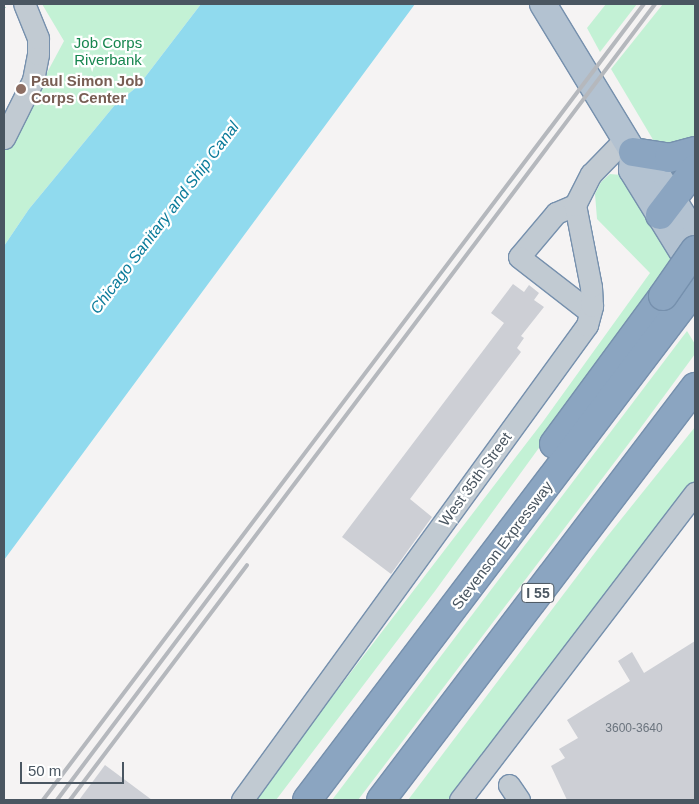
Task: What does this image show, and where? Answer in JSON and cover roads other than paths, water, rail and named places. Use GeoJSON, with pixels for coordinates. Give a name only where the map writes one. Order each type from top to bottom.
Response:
{"type":"FeatureCollection","features":[{"type":"Feature","properties":{"kind":"highway"},"geometry":{"type":"LineString","coordinates":[[629,146],[669,158],[695,150]]}},
{"type":"Feature","properties":{"kind":"highway"},"geometry":{"type":"LineString","coordinates":[[666,206],[695,168]]}},
{"type":"Feature","properties":{"kind":"highway"},"geometry":{"type":"LineString","coordinates":[[669,306],[695,250]]}},
{"type":"Feature","properties":{"kind":"highway"},"geometry":{"type":"LineString","coordinates":[[669,306],[695,288]]}},
{"type":"Feature","properties":{"kind":"highway","name":"Stevenson Expressway"},"geometry":{"type":"LineString","coordinates":[[307,800],[498,550],[510,505],[669,306]]}},
{"type":"Feature","properties":{"kind":"highway","name":"I 55"},"geometry":{"type":"LineString","coordinates":[[381,800],[695,386]]}},
{"type":"Feature","properties":{"kind":"main road"},"geometry":{"type":"LineString","coordinates":[[543,4],[629,146],[632,170],[695,236]]}},
{"type":"Feature","properties":{"kind":"main road"},"geometry":{"type":"LineString","coordinates":[[666,206],[695,272]]}},
{"type":"Feature","properties":{"kind":"street"},"geometry":{"type":"LineString","coordinates":[[4,138],[33,80],[38,54],[38,38],[24,4]]}},
{"type":"Feature","properties":{"kind":"street"},"geometry":{"type":"LineString","coordinates":[[590,312],[519,257],[556,213],[575,205],[591,174],[629,146]]}},
{"type":"Feature","properties":{"kind":"street","name":"West 35th Street"},"geometry":{"type":"LineString","coordinates":[[242,800],[581,333],[590,312],[591,287],[576,220],[575,205]]}},
{"type":"Feature","properties":{"kind":"street"},"geometry":{"type":"LineString","coordinates":[[460,800],[695,493]]}},
{"type":"Feature","properties":{"kind":"water","name":"Chicago Sanitary and Ship Canal"},"geometry":{"type":"Polygon","coordinates":[[[201,4],[415,4],[4,560],[4,246],[29,209],[114,106],[139,85],[201,4]]]}},
{"type":"Feature","properties":{"kind":"railway"},"geometry":{"type":"LineString","coordinates":[[43,800],[644,4]]}},
{"type":"Feature","properties":{"kind":"railway"},"geometry":{"type":"LineString","coordinates":[[57,800],[655,4]]}},
{"type":"Feature","properties":{"kind":"railway"},"geometry":{"type":"LineString","coordinates":[[70,800],[247,565]]}},
{"type":"Feature","properties":{"kind":"place","name":"Paul Simon Job Corps Center"},"geometry":{"type":"Point","coordinates":[21,89]}},
{"type":"Feature","properties":{"kind":"park label","name":"Job Corps Riverbank"},"geometry":{"type":"Point","coordinates":[108,50]}}]}
